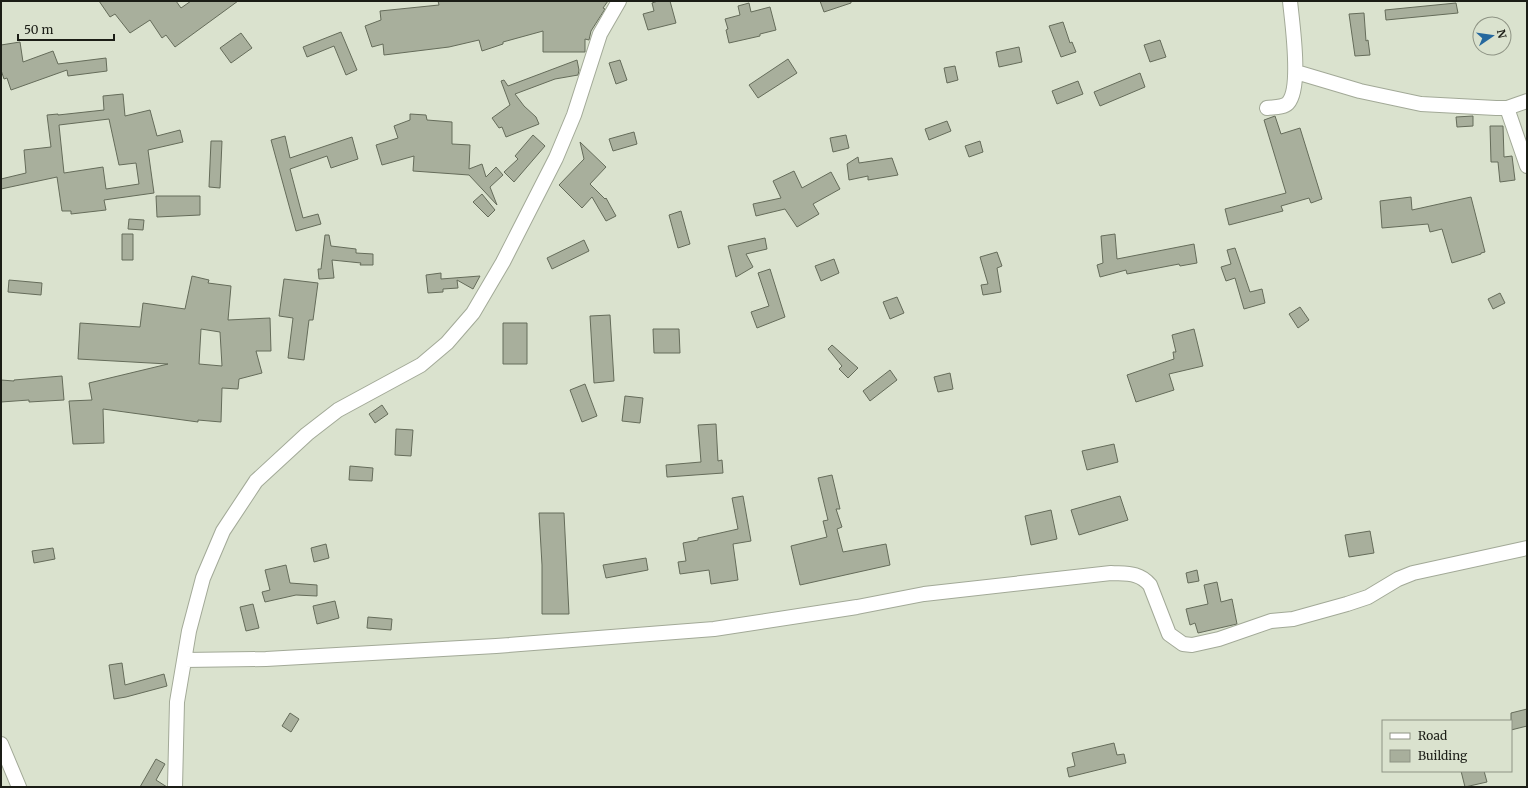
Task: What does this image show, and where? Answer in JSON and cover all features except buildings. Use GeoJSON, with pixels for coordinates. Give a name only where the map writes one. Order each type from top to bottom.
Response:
{"type":"FeatureCollection","features":[{"type":"Feature","properties":{"kind":"street"},"geometry":{"type":"LineString","coordinates":[[175,787],[177,702],[189,631],[203,578],[223,531],[256,481],[307,434],[338,410],[422,365],[447,343],[473,313],[503,262],[556,158],[574,115],[600,34],[619,1]]}},
{"type":"Feature","properties":{"kind":"street"},"geometry":{"type":"LineString","coordinates":[[1267,108],[1279,107],[1287,104],[1292,97],[1296,72],[1290,1]]}},
{"type":"Feature","properties":{"kind":"street"},"geometry":{"type":"LineString","coordinates":[[1296,72],[1360,91],[1421,104],[1473,108],[1507,108],[1527,101]]}},
{"type":"Feature","properties":{"kind":"street"},"geometry":{"type":"LineString","coordinates":[[1507,108],[1527,166]]}},
{"type":"Feature","properties":{"kind":"street"},"geometry":{"type":"LineString","coordinates":[[184,660],[266,659],[488,646],[714,629],[857,607],[924,594],[1111,573],[1140,576],[1145,579],[1150,585],[1169,634],[1183,644],[1192,645],[1219,639],[1271,621],[1294,619],[1347,604],[1368,597],[1398,579],[1413,573],[1527,548]]}},
{"type":"Feature","properties":{"kind":"street"},"geometry":{"type":"LineString","coordinates":[[1,744],[19,787]]}}]}
